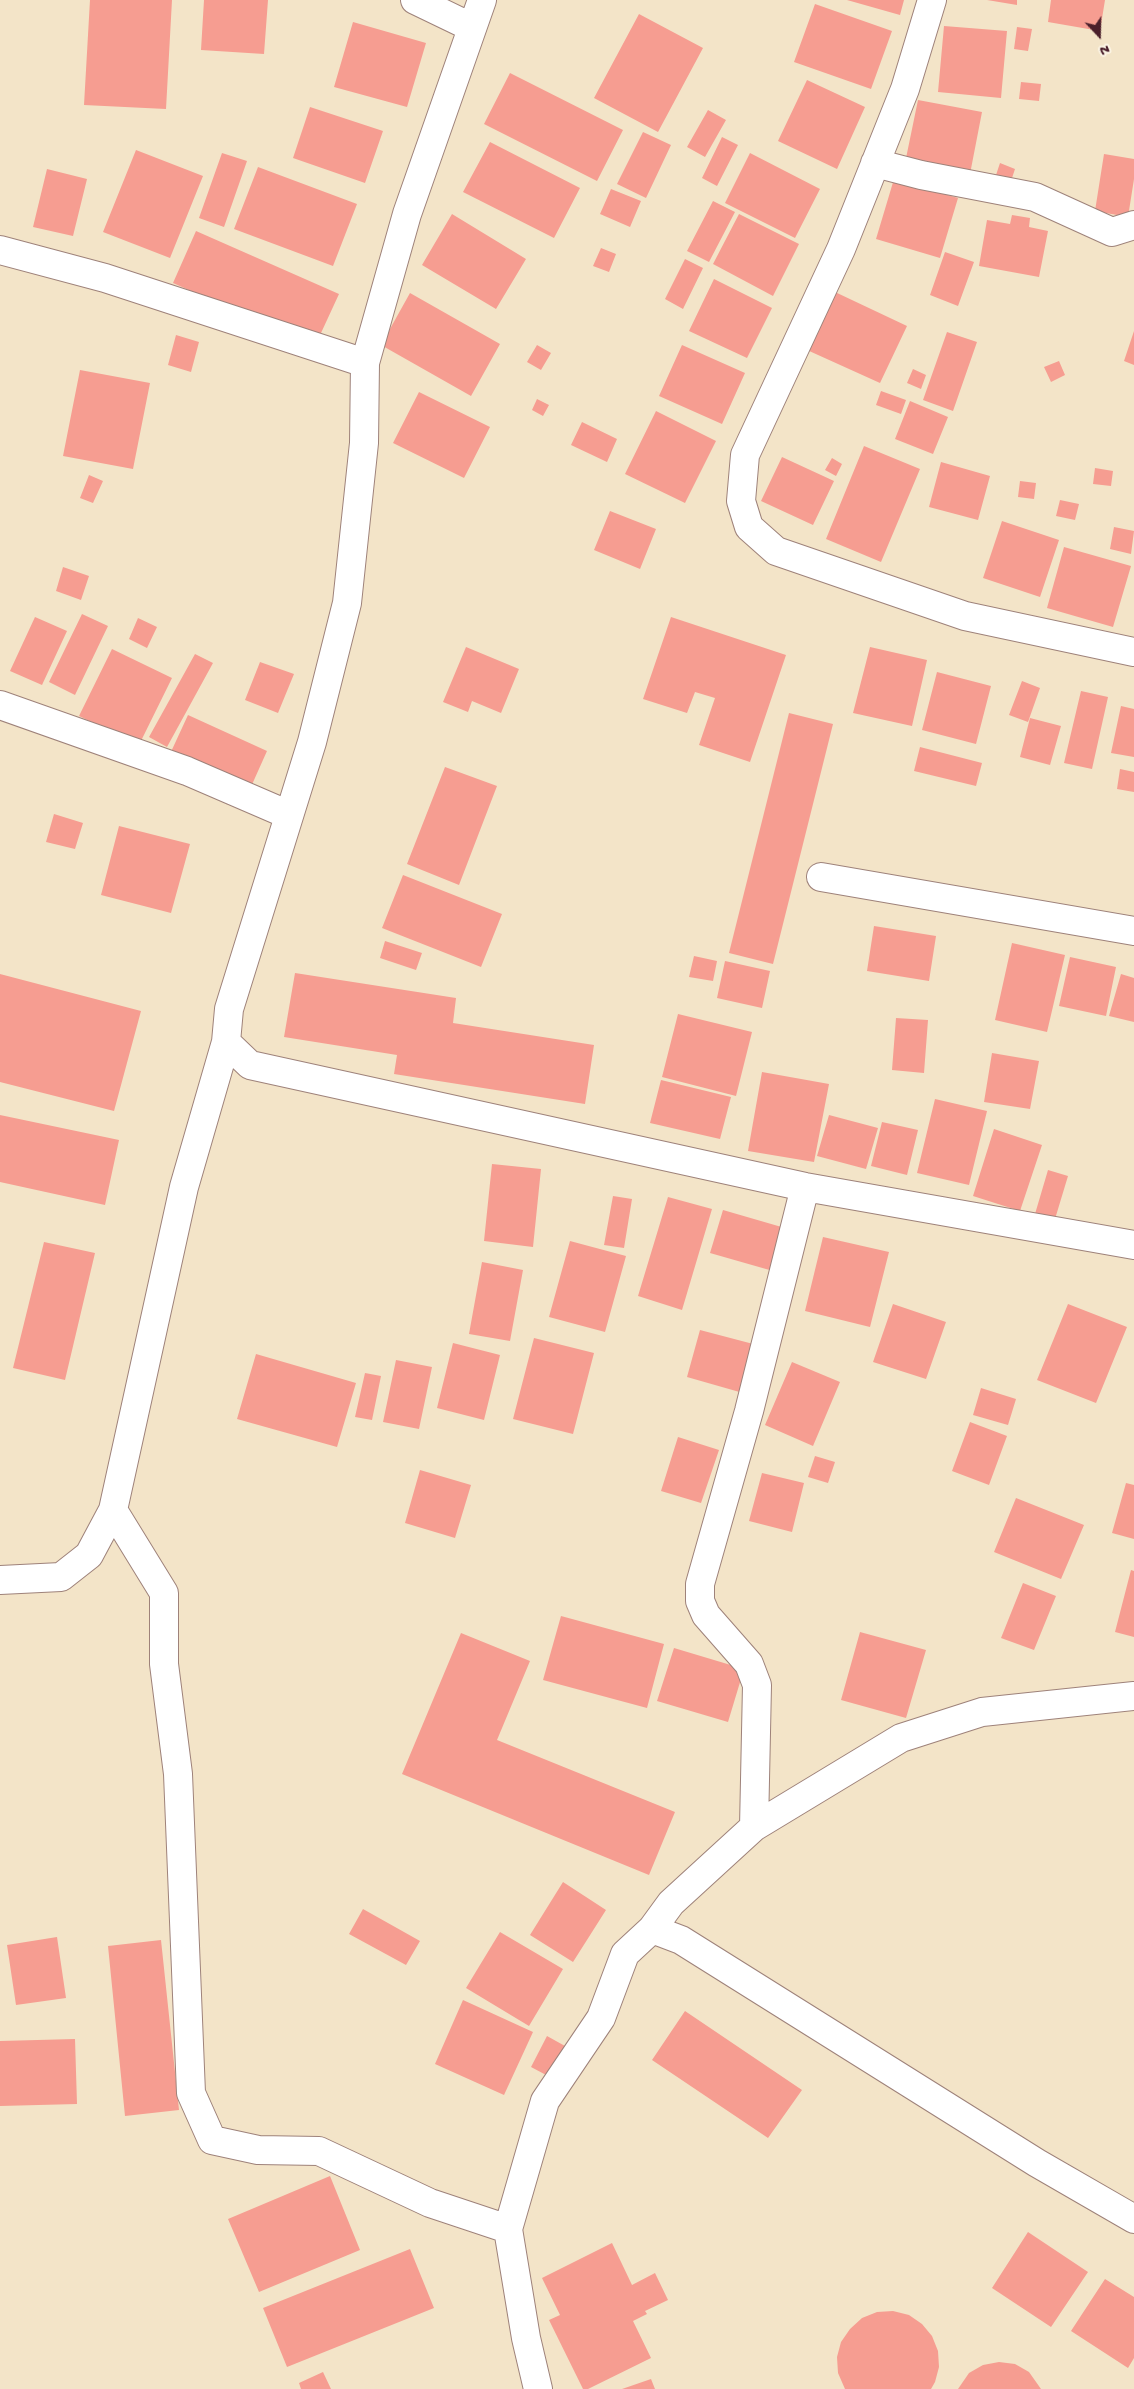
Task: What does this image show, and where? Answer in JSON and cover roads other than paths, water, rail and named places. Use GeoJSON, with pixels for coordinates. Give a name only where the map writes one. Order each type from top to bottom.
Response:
{"type":"FeatureCollection","features":[{"type":"Feature","properties":{"kind":"street"},"geometry":{"type":"LineString","coordinates":[[415,0],[472,27]]}},
{"type":"Feature","properties":{"kind":"street"},"geometry":{"type":"LineString","coordinates":[[0,1580],[61,1577],[89,1555],[113,1510],[184,1187],[226,1042],[229,1009],[312,742],[347,603],[364,443],[365,363],[407,214],[482,0]]}},
{"type":"Feature","properties":{"kind":"street"},"geometry":{"type":"LineString","coordinates":[[932,0],[905,89],[841,249],[745,455],[741,501],[749,527],[776,551],[965,616],[1134,652]]}},
{"type":"Feature","properties":{"kind":"street"},"geometry":{"type":"LineString","coordinates":[[875,163],[921,175],[1035,197],[1112,232],[1134,225]]}},
{"type":"Feature","properties":{"kind":"street"},"geometry":{"type":"LineString","coordinates":[[0,250],[105,278],[365,363]]}},
{"type":"Feature","properties":{"kind":"street"},"geometry":{"type":"LineString","coordinates":[[0,705],[187,771],[289,815]]}},
{"type":"Feature","properties":{"kind":"street"},"geometry":{"type":"LineString","coordinates":[[821,877],[1134,931]]}},
{"type":"Feature","properties":{"kind":"street"},"geometry":{"type":"LineString","coordinates":[[226,1042],[250,1065],[805,1187],[1134,1245]]}},
{"type":"Feature","properties":{"kind":"street"},"geometry":{"type":"LineString","coordinates":[[754,1827],[757,1685],[749,1664],[706,1615],[700,1601],[700,1584],[749,1411],[805,1187]]}},
{"type":"Feature","properties":{"kind":"street"},"geometry":{"type":"LineString","coordinates":[[113,1510],[164,1593],[164,1664],[178,1774],[191,2093],[212,2140],[258,2150],[319,2151],[430,2203],[508,2229]]}},
{"type":"Feature","properties":{"kind":"street"},"geometry":{"type":"LineString","coordinates":[[538,2389],[526,2338],[508,2229],[545,2101],[601,2018],[625,1954],[652,1930],[671,1902],[754,1827],[901,1738],[982,1712],[1134,1696]]}},
{"type":"Feature","properties":{"kind":"street"},"geometry":{"type":"LineString","coordinates":[[652,1930],[681,1940],[1037,2163],[1134,2219]]}}]}
